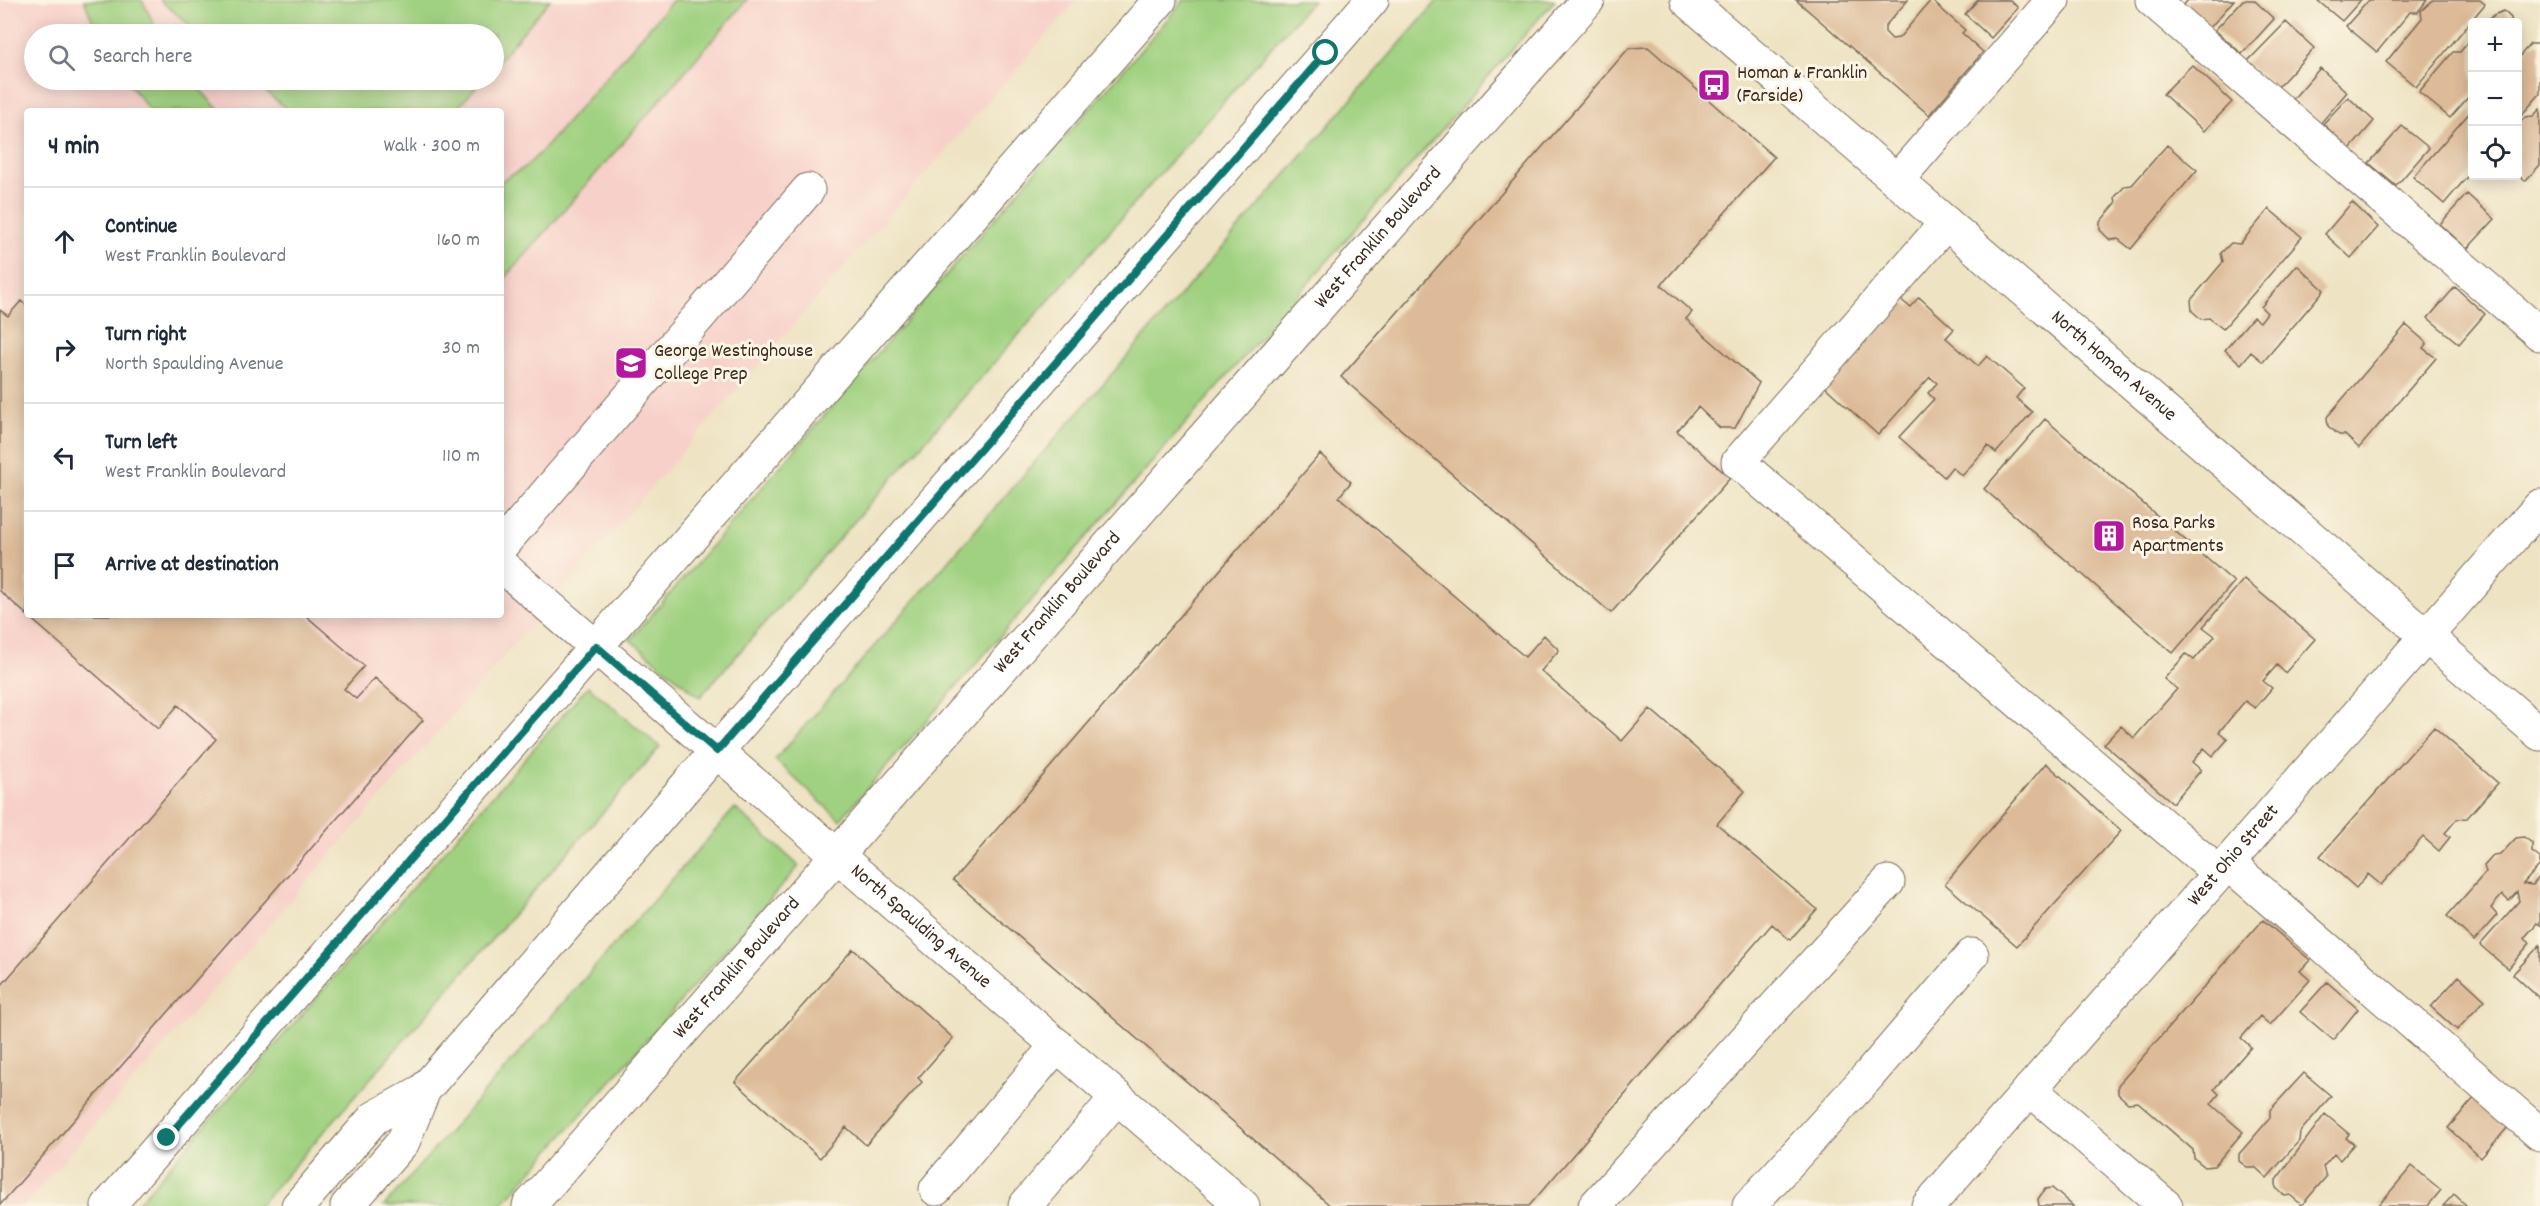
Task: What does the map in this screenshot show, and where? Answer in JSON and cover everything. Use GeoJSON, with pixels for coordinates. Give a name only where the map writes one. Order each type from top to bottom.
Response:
{"type":"FeatureCollection","features":[{"type":"Feature","properties":{"kind":"street"},"geometry":{"type":"LineString","coordinates":[[108,1206],[1160,0]]}},
{"type":"Feature","properties":{"kind":"street"},"geometry":{"type":"LineString","coordinates":[[347,1206],[403,1142],[424,1090],[1372,0]]}},
{"type":"Feature","properties":{"kind":"street","name":"West Franklin Boulevard"},"geometry":{"type":"LineString","coordinates":[[529,1206],[1588,0]]}},
{"type":"Feature","properties":{"kind":"street","name":"North Homan Avenue"},"geometry":{"type":"LineString","coordinates":[[1687,0],[2540,734]]}},
{"type":"Feature","properties":{"kind":"street"},"geometry":{"type":"LineString","coordinates":[[1897,180],[2053,0]]}},
{"type":"Feature","properties":{"kind":"street"},"geometry":{"type":"LineString","coordinates":[[2152,0],[2540,334]]}},
{"type":"Feature","properties":{"kind":"street"},"geometry":{"type":"LineString","coordinates":[[504,543],[808,190]]}},
{"type":"Feature","properties":{"kind":"street"},"geometry":{"type":"LineString","coordinates":[[1946,223],[1738,462],[2540,1134]]}},
{"type":"Feature","properties":{"kind":"street","name":"West Ohio Street"},"geometry":{"type":"LineString","coordinates":[[1928,1206],[2540,506]]}},
{"type":"Feature","properties":{"kind":"street","name":"North Spaulding Avenue"},"geometry":{"type":"LineString","coordinates":[[504,568],[1244,1206]]}},
{"type":"Feature","properties":{"kind":"street"},"geometry":{"type":"LineString","coordinates":[[1594,1206],[1888,882]]}},
{"type":"Feature","properties":{"kind":"street"},"geometry":{"type":"LineString","coordinates":[[1749,1206],[1869,1075],[1972,955]]}},
{"type":"Feature","properties":{"kind":"street"},"geometry":{"type":"LineString","coordinates":[[936,1189],[1057,1045]]}},
{"type":"Feature","properties":{"kind":"street"},"geometry":{"type":"LineString","coordinates":[[2030,1089],[2166,1206]]}},
{"type":"Feature","properties":{"kind":"street"},"geometry":{"type":"LineString","coordinates":[[298,1206],[374,1119],[424,1090]]}},
{"type":"Feature","properties":{"kind":"street"},"geometry":{"type":"LineString","coordinates":[[1025,1206],[1117,1097]]}},
{"type":"Feature","properties":{"kind":"shaded area","name":"George Westinghouse College Prep"},"geometry":{"type":"Polygon","coordinates":[[[0,0],[1077,0],[24,1206],[0,1206],[0,0]]]}},
{"type":"Feature","properties":{"kind":"green space"},"geometry":{"type":"Polygon","coordinates":[[[84,0],[142,0],[154,24],[94,24],[84,0]]]}},
{"type":"Feature","properties":{"kind":"green space"},"geometry":{"type":"Polygon","coordinates":[[[160,0],[550,0],[504,54],[504,24],[188,24],[160,0]]]}},
{"type":"Feature","properties":{"kind":"green space"},"geometry":{"type":"Polygon","coordinates":[[[673,0],[747,0],[504,280],[504,179],[524,168],[542,151],[673,0]]]}},
{"type":"Feature","properties":{"kind":"green space"},"geometry":{"type":"Polygon","coordinates":[[[1184,0],[1313,0],[700,697],[630,640],[1184,0]]]}},
{"type":"Feature","properties":{"kind":"green space"},"geometry":{"type":"Polygon","coordinates":[[[1438,0],[1555,0],[840,820],[775,760],[1438,0]]]}},
{"type":"Feature","properties":{"kind":"green space"},"geometry":{"type":"Polygon","coordinates":[[[134,90],[200,90],[217,108],[148,108],[134,90]]]}},
{"type":"Feature","properties":{"kind":"green space"},"geometry":{"type":"Polygon","coordinates":[[[264,90],[473,90],[458,108],[285,108],[264,90]]]}},
{"type":"Feature","properties":{"kind":"green space"},"geometry":{"type":"Polygon","coordinates":[[[588,686],[660,747],[259,1206],[135,1206],[588,686]]]}},
{"type":"Feature","properties":{"kind":"green space"},"geometry":{"type":"Polygon","coordinates":[[[735,808],[799,866],[501,1206],[384,1206],[735,808]]]}},
{"type":"Feature","properties":{"kind":"building"},"geometry":{"type":"Polygon","coordinates":[[[1796,0],[1908,0],[1885,26],[1885,32],[1892,39],[1899,38],[1931,0],[1965,30],[1962,33],[1983,52],[1929,115],[1796,0]]]}},
{"type":"Feature","properties":{"kind":"building"},"geometry":{"type":"Polygon","coordinates":[[[1978,0],[2010,0],[2018,8],[1991,38],[1965,14],[1978,0]]]}},
{"type":"Feature","properties":{"kind":"building"},"geometry":{"type":"Polygon","coordinates":[[[2188,0],[2234,0],[2209,29],[2182,7],[2188,0]]]}},
{"type":"Feature","properties":{"kind":"building"},"geometry":{"type":"Polygon","coordinates":[[[2243,0],[2254,0],[2274,19],[2242,54],[2215,30],[2243,0]]]}},
{"type":"Feature","properties":{"kind":"building"},"geometry":{"type":"Polygon","coordinates":[[[2317,0],[2361,0],[2342,21],[2317,0]]]}},
{"type":"Feature","properties":{"kind":"building"},"geometry":{"type":"Polygon","coordinates":[[[2369,0],[2427,0],[2418,12],[2410,12],[2377,52],[2346,26],[2369,0]]]}},
{"type":"Feature","properties":{"kind":"building"},"geometry":{"type":"Polygon","coordinates":[[[2433,0],[2480,0],[2485,4],[2473,18],[2468,18],[2468,24],[2416,87],[2386,62],[2422,18],[2421,11],[2433,0]]]}},
{"type":"Feature","properties":{"kind":"building"},"geometry":{"type":"Polygon","coordinates":[[[2504,11],[2511,18],[2491,18],[2504,11]]]}},
{"type":"Feature","properties":{"kind":"building"},"geometry":{"type":"Polygon","coordinates":[[[2286,22],[2314,48],[2277,88],[2246,63],[2286,22]]]}},
{"type":"Feature","properties":{"kind":"building"},"geometry":{"type":"Polygon","coordinates":[[[2468,43],[2468,98],[2450,118],[2419,92],[2453,52],[2460,52],[2468,43]]]}},
{"type":"Feature","properties":{"kind":"building"},"geometry":{"type":"Polygon","coordinates":[[[2530,44],[2540,44],[2540,94],[2522,114],[2522,72],[2522,53],[2530,44]]]}},
{"type":"Feature","properties":{"kind":"building"},"geometry":{"type":"Polygon","coordinates":[[[1648,47],[1774,157],[1661,285],[1692,312],[1686,319],[1759,383],[1735,428],[1720,428],[1698,407],[1677,431],[1730,478],[1611,613],[1341,377],[1629,48],[1648,47]]]}},
{"type":"Feature","properties":{"kind":"building"},"geometry":{"type":"Polygon","coordinates":[[[2192,65],[2232,102],[2204,131],[2163,94],[2192,65]]]}},
{"type":"Feature","properties":{"kind":"building"},"geometry":{"type":"Polygon","coordinates":[[[2320,68],[2347,92],[2320,124],[2293,99],[2320,68]]]}},
{"type":"Feature","properties":{"kind":"building"},"geometry":{"type":"Polygon","coordinates":[[[2348,97],[2374,121],[2350,149],[2323,124],[2348,97]]]}},
{"type":"Feature","properties":{"kind":"building"},"geometry":{"type":"Polygon","coordinates":[[[2540,109],[2540,165],[2525,181],[2522,178],[2522,121],[2525,117],[2533,116],[2540,109]]]}},
{"type":"Feature","properties":{"kind":"building"},"geometry":{"type":"Polygon","coordinates":[[[2468,115],[2468,176],[2444,204],[2413,177],[2468,115]]]}},
{"type":"Feature","properties":{"kind":"building"},"geometry":{"type":"Polygon","coordinates":[[[2402,126],[2429,148],[2396,186],[2369,163],[2402,126]]]}},
{"type":"Feature","properties":{"kind":"building"},"geometry":{"type":"Polygon","coordinates":[[[2167,145],[2197,170],[2131,249],[2118,239],[2110,240],[2100,230],[2100,222],[2116,203],[2115,197],[2125,186],[2132,185],[2167,145]]]}},
{"type":"Feature","properties":{"kind":"building"},"geometry":{"type":"Polygon","coordinates":[[[2467,194],[2495,219],[2467,249],[2440,224],[2467,194]]]}},
{"type":"Feature","properties":{"kind":"building"},"geometry":{"type":"Polygon","coordinates":[[[2352,202],[2378,227],[2351,258],[2325,234],[2352,202]]]}},
{"type":"Feature","properties":{"kind":"building"},"geometry":{"type":"Polygon","coordinates":[[[2269,209],[2302,237],[2223,329],[2209,318],[2201,319],[2192,311],[2191,300],[2223,262],[2221,253],[2231,243],[2240,244],[2269,209]]]}},
{"type":"Feature","properties":{"kind":"building"},"geometry":{"type":"Polygon","coordinates":[[[2297,265],[2324,290],[2263,362],[2251,352],[2241,364],[2225,350],[2253,317],[2260,322],[2267,313],[2261,307],[2297,265]]]}},
{"type":"Feature","properties":{"kind":"building"},"geometry":{"type":"Polygon","coordinates":[[[2455,287],[2485,314],[2459,344],[2428,318],[2455,287]]]}},
{"type":"Feature","properties":{"kind":"building"},"geometry":{"type":"Polygon","coordinates":[[[1895,295],[1910,307],[1919,297],[1954,329],[1946,338],[1978,366],[1987,356],[2024,388],[2016,398],[2032,412],[1996,453],[1988,446],[1962,476],[1952,467],[1944,477],[1899,437],[1934,399],[1928,393],[1937,383],[1930,377],[1878,435],[1823,385],[1895,295]]]}},
{"type":"Feature","properties":{"kind":"building"},"geometry":{"type":"Polygon","coordinates":[[[21,301],[24,304],[24,612],[0,591],[0,310],[8,316],[21,301]]]}},
{"type":"Feature","properties":{"kind":"building"},"geometry":{"type":"Polygon","coordinates":[[[2406,325],[2427,343],[2423,348],[2436,358],[2359,448],[2345,435],[2339,435],[2328,426],[2327,417],[2406,325]]]}},
{"type":"Feature","properties":{"kind":"building","name":"Rosa Parks Apartments"},"geometry":{"type":"Polygon","coordinates":[[[2045,419],[2234,582],[2173,653],[1984,489],[2045,419]]]}},
{"type":"Feature","properties":{"kind":"building"},"geometry":{"type":"Polygon","coordinates":[[[1320,454],[1351,482],[1339,497],[1525,657],[1544,635],[1559,650],[1541,671],[1622,741],[1650,709],[1745,791],[1717,824],[1817,909],[1790,940],[1772,924],[1529,1206],[1331,1206],[953,880],[1320,454]]]}},
{"type":"Feature","properties":{"kind":"building"},"geometry":{"type":"Polygon","coordinates":[[[2244,579],[2315,639],[2285,673],[2277,665],[2263,681],[2272,688],[2255,708],[2245,701],[2219,732],[2228,739],[2213,756],[2204,748],[2192,762],[2201,770],[2173,803],[2104,744],[2121,726],[2134,738],[2177,689],[2164,679],[2186,654],[2194,660],[2215,636],[2203,627],[2244,579]]]}},
{"type":"Feature","properties":{"kind":"building"},"geometry":{"type":"Polygon","coordinates":[[[30,618],[308,618],[364,666],[344,689],[356,699],[375,678],[423,720],[0,1205],[0,987],[216,739],[178,705],[158,729],[30,618]]]}},
{"type":"Feature","properties":{"kind":"building"},"geometry":{"type":"Polygon","coordinates":[[[2434,727],[2498,783],[2467,818],[2457,819],[2445,833],[2450,837],[2439,851],[2423,837],[2381,885],[2368,874],[2356,888],[2320,856],[2434,727]]]}},
{"type":"Feature","properties":{"kind":"building"},"geometry":{"type":"Polygon","coordinates":[[[2046,763],[2121,831],[2017,946],[1945,884],[2046,763]]]}},
{"type":"Feature","properties":{"kind":"building"},"geometry":{"type":"Polygon","coordinates":[[[2524,837],[2532,843],[2532,852],[2540,858],[2540,865],[2523,884],[2533,885],[2540,876],[2540,925],[2537,923],[2524,938],[2530,943],[2508,969],[2480,945],[2519,901],[2517,892],[2509,901],[2502,895],[2491,908],[2497,915],[2474,941],[2447,916],[2486,872],[2484,866],[2493,856],[2500,855],[2516,838],[2524,837]]]}},
{"type":"Feature","properties":{"kind":"building"},"geometry":{"type":"Polygon","coordinates":[[[2263,920],[2310,960],[2300,971],[2310,980],[2270,1025],[2260,1016],[2241,1038],[2251,1047],[2214,1089],[2219,1094],[2211,1104],[2243,1132],[2214,1166],[2205,1167],[2194,1158],[2193,1150],[2138,1102],[2128,1103],[2118,1094],[2118,1085],[2263,920]]]}},
{"type":"Feature","properties":{"kind":"building"},"geometry":{"type":"Polygon","coordinates":[[[2540,945],[2540,999],[2513,974],[2540,945]]]}},
{"type":"Feature","properties":{"kind":"building"},"geometry":{"type":"Polygon","coordinates":[[[853,949],[953,1038],[918,1078],[922,1082],[866,1145],[846,1127],[820,1158],[735,1082],[853,949]]]}},
{"type":"Feature","properties":{"kind":"building"},"geometry":{"type":"Polygon","coordinates":[[[2459,976],[2485,1000],[2457,1030],[2431,1007],[2459,976]]]}},
{"type":"Feature","properties":{"kind":"building"},"geometry":{"type":"Polygon","coordinates":[[[2327,982],[2358,1009],[2333,1040],[2300,1012],[2327,982]]]}},
{"type":"Feature","properties":{"kind":"building"},"geometry":{"type":"Polygon","coordinates":[[[2304,1073],[2331,1096],[2300,1132],[2299,1141],[2267,1178],[2255,1167],[2247,1167],[2239,1161],[2239,1154],[2270,1118],[2270,1110],[2304,1073]]]}},
{"type":"Feature","properties":{"kind":"building"},"geometry":{"type":"Polygon","coordinates":[[[2475,1097],[2508,1127],[2481,1158],[2448,1128],[2475,1097]]]}},
{"type":"Feature","properties":{"kind":"building"},"geometry":{"type":"Polygon","coordinates":[[[2325,1114],[2349,1134],[2346,1138],[2354,1144],[2340,1160],[2334,1154],[2323,1167],[2326,1177],[2302,1205],[2290,1195],[2285,1196],[2276,1188],[2276,1180],[2325,1114]]]}},
{"type":"Feature","properties":{"kind":"building"},"geometry":{"type":"Polygon","coordinates":[[[2412,1166],[2441,1190],[2428,1206],[2378,1206],[2412,1166]]]}},
{"type":"Feature","properties":{"kind":"building"},"geometry":{"type":"Polygon","coordinates":[[[2052,1188],[2073,1206],[2039,1206],[2038,1199],[2045,1189],[2052,1188]]]}},
{"type":"Feature","properties":{"kind":"building"},"geometry":{"type":"Polygon","coordinates":[[[2454,1194],[2467,1206],[2443,1206],[2454,1194]]]}},
{"type":"Feature","properties":{"kind":"place","name":"Homan & Franklin (Farside)"},"geometry":{"type":"Point","coordinates":[1714,85]}},
{"type":"Feature","properties":{"kind":"place","name":"George Westinghouse College Prep"},"geometry":{"type":"Point","coordinates":[631,363]}},
{"type":"Feature","properties":{"kind":"place","name":"Rosa Parks Apartments"},"geometry":{"type":"Point","coordinates":[2109,536]}},
{"type":"Feature","properties":{"kind":"route"},"geometry":{"type":"LineString","coordinates":[[167,1138],[596,646],[717,751],[1326,53]]}}]}
